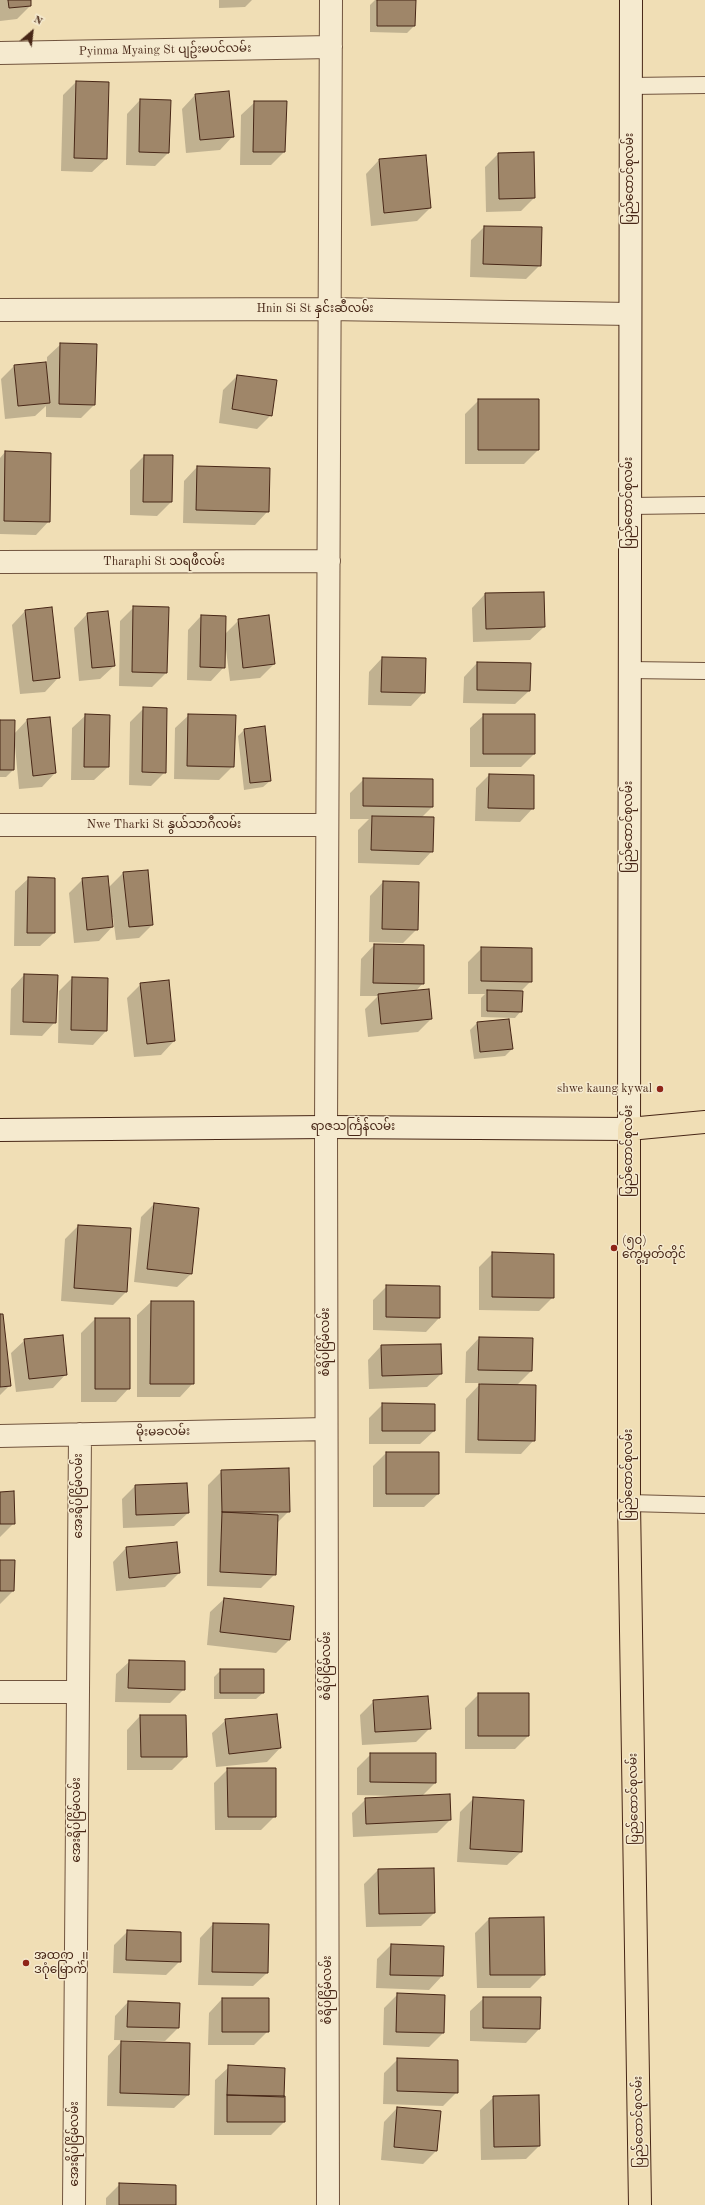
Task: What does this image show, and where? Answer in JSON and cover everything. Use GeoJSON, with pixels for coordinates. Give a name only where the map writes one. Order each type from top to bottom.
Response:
{"type":"FeatureCollection","features":[{"type":"Feature","properties":{"kind":"main road","name":"ရာဇသင်္ကြန်လမ်း"},"geometry":{"type":"LineString","coordinates":[[628,1129],[705,1122]]}},
{"type":"Feature","properties":{"kind":"main road","name":"ပြည်ထောင်စုလမ်း"},"geometry":{"type":"LineString","coordinates":[[628,1129],[629,1503],[640,2205]]}},
{"type":"Feature","properties":{"kind":"street","name":"စံရိပ်ငြိမ်လမ်း"},"geometry":{"type":"LineString","coordinates":[[328,2205],[326,1127],[331,0]]}},
{"type":"Feature","properties":{"kind":"street","name":"ပြည်ထောင်စုလမ်း"},"geometry":{"type":"LineString","coordinates":[[628,1129],[631,0]]}},
{"type":"Feature","properties":{"kind":"street","name":"Pyinma Myaing St ပျဥ်းမပင်လမ်း"},"geometry":{"type":"LineString","coordinates":[[0,54],[330,47]]}},
{"type":"Feature","properties":{"kind":"street","name":"Hnin Si St နှင်းဆီလမ်း"},"geometry":{"type":"LineString","coordinates":[[0,310],[329,308],[630,314]]}},
{"type":"Feature","properties":{"kind":"street","name":"Tharaphi St သရဖီလမ်း"},"geometry":{"type":"LineString","coordinates":[[0,562],[329,561]]}},
{"type":"Feature","properties":{"kind":"street","name":"Nwe Tharki St နွယ်သာဂီလမ်း"},"geometry":{"type":"LineString","coordinates":[[0,825],[327,826]]}},
{"type":"Feature","properties":{"kind":"street","name":"ရာဇသင်္ကြန်လမ်း"},"geometry":{"type":"LineString","coordinates":[[0,1130],[326,1127],[628,1129]]}},
{"type":"Feature","properties":{"kind":"street","name":"မိုးမခလမ်း"},"geometry":{"type":"LineString","coordinates":[[0,1436],[326,1429]]}},
{"type":"Feature","properties":{"kind":"street","name":"အေးရိပ်ငြိမ်လမ်း"},"geometry":{"type":"LineString","coordinates":[[74,2205],[80,1434]]}},
{"type":"Feature","properties":{"kind":"street"},"geometry":{"type":"LineString","coordinates":[[0,1692],[78,1692]]}},
{"type":"Feature","properties":{"kind":"lane"},"geometry":{"type":"LineString","coordinates":[[631,86],[705,86]]}},
{"type":"Feature","properties":{"kind":"lane"},"geometry":{"type":"LineString","coordinates":[[630,506],[705,505]]}},
{"type":"Feature","properties":{"kind":"lane"},"geometry":{"type":"LineString","coordinates":[[629,670],[705,671]]}},
{"type":"Feature","properties":{"kind":"lane"},"geometry":{"type":"LineString","coordinates":[[629,1503],[705,1505]]}},
{"type":"Feature","properties":{"kind":"building"},"geometry":{"type":"Polygon","coordinates":[[[8,0],[31,0],[31,6],[9,8],[8,0]]]}},
{"type":"Feature","properties":{"kind":"building"},"geometry":{"type":"Polygon","coordinates":[[[377,0],[416,0],[415,26],[377,26],[377,0]]]}},
{"type":"Feature","properties":{"kind":"building"},"geometry":{"type":"Polygon","coordinates":[[[76,81],[109,82],[107,159],[74,158],[76,81]]]}},
{"type":"Feature","properties":{"kind":"building"},"geometry":{"type":"Polygon","coordinates":[[[229,91],[234,137],[200,140],[195,94],[229,91]]]}},
{"type":"Feature","properties":{"kind":"building"},"geometry":{"type":"Polygon","coordinates":[[[140,99],[171,100],[169,153],[139,152],[140,99]]]}},
{"type":"Feature","properties":{"kind":"building"},"geometry":{"type":"Polygon","coordinates":[[[254,101],[287,101],[285,152],[253,152],[254,101]]]}},
{"type":"Feature","properties":{"kind":"building"},"geometry":{"type":"Polygon","coordinates":[[[534,152],[535,198],[499,199],[498,153],[534,152]]]}},
{"type":"Feature","properties":{"kind":"building"},"geometry":{"type":"Polygon","coordinates":[[[426,155],[431,208],[384,213],[379,159],[426,155]]]}},
{"type":"Feature","properties":{"kind":"building"},"geometry":{"type":"Polygon","coordinates":[[[484,226],[542,227],[541,266],[483,264],[484,226]]]}},
{"type":"Feature","properties":{"kind":"building"},"geometry":{"type":"Polygon","coordinates":[[[60,343],[97,344],[95,405],[59,404],[60,343]]]}},
{"type":"Feature","properties":{"kind":"building"},"geometry":{"type":"Polygon","coordinates":[[[46,362],[50,403],[18,406],[14,365],[46,362]]]}},
{"type":"Feature","properties":{"kind":"building"},"geometry":{"type":"Polygon","coordinates":[[[237,375],[277,380],[272,416],[232,409],[237,375]]]}},
{"type":"Feature","properties":{"kind":"building"},"geometry":{"type":"Polygon","coordinates":[[[478,399],[539,399],[539,450],[478,450],[478,399]]]}},
{"type":"Feature","properties":{"kind":"building"},"geometry":{"type":"Polygon","coordinates":[[[5,451],[51,453],[50,522],[4,521],[5,451]]]}},
{"type":"Feature","properties":{"kind":"building"},"geometry":{"type":"Polygon","coordinates":[[[144,455],[173,455],[172,502],[143,502],[144,455]]]}},
{"type":"Feature","properties":{"kind":"building"},"geometry":{"type":"Polygon","coordinates":[[[197,466],[270,468],[269,512],[196,510],[197,466]]]}},
{"type":"Feature","properties":{"kind":"building"},"geometry":{"type":"Polygon","coordinates":[[[544,592],[545,627],[486,629],[485,593],[544,592]]]}},
{"type":"Feature","properties":{"kind":"building"},"geometry":{"type":"Polygon","coordinates":[[[133,606],[169,607],[167,673],[132,672],[133,606]]]}},
{"type":"Feature","properties":{"kind":"building"},"geometry":{"type":"Polygon","coordinates":[[[52,607],[60,678],[33,681],[25,610],[52,607]]]}},
{"type":"Feature","properties":{"kind":"building"},"geometry":{"type":"Polygon","coordinates":[[[108,611],[115,666],[92,668],[87,613],[108,611]]]}},
{"type":"Feature","properties":{"kind":"building"},"geometry":{"type":"Polygon","coordinates":[[[201,615],[226,616],[225,668],[200,667],[201,615]]]}},
{"type":"Feature","properties":{"kind":"building"},"geometry":{"type":"Polygon","coordinates":[[[269,615],[275,664],[243,668],[238,619],[269,615]]]}},
{"type":"Feature","properties":{"kind":"building"},"geometry":{"type":"Polygon","coordinates":[[[382,657],[426,658],[425,693],[381,692],[382,657]]]}},
{"type":"Feature","properties":{"kind":"building"},"geometry":{"type":"Polygon","coordinates":[[[477,662],[531,663],[530,691],[477,690],[477,662]]]}},
{"type":"Feature","properties":{"kind":"building"},"geometry":{"type":"Polygon","coordinates":[[[143,707],[167,708],[166,773],[142,772],[143,707]]]}},
{"type":"Feature","properties":{"kind":"building"},"geometry":{"type":"Polygon","coordinates":[[[85,714],[110,715],[109,767],[84,767],[85,714]]]}},
{"type":"Feature","properties":{"kind":"building"},"geometry":{"type":"Polygon","coordinates":[[[188,714],[236,715],[234,767],[187,766],[188,714]]]}},
{"type":"Feature","properties":{"kind":"building"},"geometry":{"type":"Polygon","coordinates":[[[483,714],[535,714],[535,754],[483,754],[483,714]]]}},
{"type":"Feature","properties":{"kind":"building"},"geometry":{"type":"Polygon","coordinates":[[[50,717],[56,773],[33,776],[27,719],[50,717]]]}},
{"type":"Feature","properties":{"kind":"building"},"geometry":{"type":"Polygon","coordinates":[[[0,720],[15,720],[14,770],[0,770],[0,720]]]}},
{"type":"Feature","properties":{"kind":"building"},"geometry":{"type":"Polygon","coordinates":[[[265,726],[271,781],[250,783],[244,729],[265,726]]]}},
{"type":"Feature","properties":{"kind":"building"},"geometry":{"type":"Polygon","coordinates":[[[489,774],[534,775],[534,809],[488,808],[489,774]]]}},
{"type":"Feature","properties":{"kind":"building"},"geometry":{"type":"Polygon","coordinates":[[[363,778],[433,779],[433,807],[363,806],[363,778]]]}},
{"type":"Feature","properties":{"kind":"building"},"geometry":{"type":"Polygon","coordinates":[[[372,816],[434,817],[433,852],[371,850],[372,816]]]}},
{"type":"Feature","properties":{"kind":"building"},"geometry":{"type":"Polygon","coordinates":[[[148,870],[153,925],[129,927],[123,872],[148,870]]]}},
{"type":"Feature","properties":{"kind":"building"},"geometry":{"type":"Polygon","coordinates":[[[108,876],[113,927],[87,930],[82,878],[108,876]]]}},
{"type":"Feature","properties":{"kind":"building"},"geometry":{"type":"Polygon","coordinates":[[[28,877],[55,878],[55,933],[27,933],[28,877]]]}},
{"type":"Feature","properties":{"kind":"building"},"geometry":{"type":"Polygon","coordinates":[[[383,881],[419,882],[418,930],[382,929],[383,881]]]}},
{"type":"Feature","properties":{"kind":"building"},"geometry":{"type":"Polygon","coordinates":[[[374,944],[424,945],[424,984],[373,983],[374,944]]]}},
{"type":"Feature","properties":{"kind":"building"},"geometry":{"type":"Polygon","coordinates":[[[481,947],[532,948],[532,982],[481,981],[481,947]]]}},
{"type":"Feature","properties":{"kind":"building"},"geometry":{"type":"Polygon","coordinates":[[[24,974],[58,975],[56,1023],[23,1022],[24,974]]]}},
{"type":"Feature","properties":{"kind":"building"},"geometry":{"type":"Polygon","coordinates":[[[72,977],[108,978],[107,1031],[71,1030],[72,977]]]}},
{"type":"Feature","properties":{"kind":"building"},"geometry":{"type":"Polygon","coordinates":[[[169,980],[175,1041],[147,1044],[140,983],[169,980]]]}},
{"type":"Feature","properties":{"kind":"building"},"geometry":{"type":"Polygon","coordinates":[[[429,989],[432,1019],[381,1024],[378,994],[429,989]]]}},
{"type":"Feature","properties":{"kind":"building"},"geometry":{"type":"Polygon","coordinates":[[[487,990],[523,991],[522,1012],[487,1011],[487,990]]]}},
{"type":"Feature","properties":{"kind":"building"},"geometry":{"type":"Polygon","coordinates":[[[509,1019],[513,1049],[480,1052],[477,1022],[509,1019]]]}},
{"type":"Feature","properties":{"kind":"building"},"geometry":{"type":"Polygon","coordinates":[[[154,1203],[199,1208],[192,1274],[147,1269],[154,1203]]]}},
{"type":"Feature","properties":{"kind":"building"},"geometry":{"type":"Polygon","coordinates":[[[78,1225],[131,1228],[127,1292],[74,1288],[78,1225]]]}},
{"type":"Feature","properties":{"kind":"building"},"geometry":{"type":"Polygon","coordinates":[[[492,1252],[554,1254],[554,1298],[492,1297],[492,1252]]]}},
{"type":"Feature","properties":{"kind":"building"},"geometry":{"type":"Polygon","coordinates":[[[386,1285],[440,1286],[440,1318],[386,1317],[386,1285]]]}},
{"type":"Feature","properties":{"kind":"building"},"geometry":{"type":"Polygon","coordinates":[[[151,1301],[194,1301],[194,1384],[150,1384],[151,1301]]]}},
{"type":"Feature","properties":{"kind":"building"},"geometry":{"type":"Polygon","coordinates":[[[0,1314],[3,1314],[11,1386],[0,1387],[0,1314]]]}},
{"type":"Feature","properties":{"kind":"building"},"geometry":{"type":"Polygon","coordinates":[[[95,1318],[130,1318],[130,1389],[95,1389],[95,1318]]]}},
{"type":"Feature","properties":{"kind":"building"},"geometry":{"type":"Polygon","coordinates":[[[63,1335],[67,1375],[29,1379],[24,1339],[63,1335]]]}},
{"type":"Feature","properties":{"kind":"building"},"geometry":{"type":"Polygon","coordinates":[[[479,1337],[533,1338],[532,1371],[478,1370],[479,1337]]]}},
{"type":"Feature","properties":{"kind":"building"},"geometry":{"type":"Polygon","coordinates":[[[441,1344],[442,1374],[382,1376],[381,1345],[441,1344]]]}},
{"type":"Feature","properties":{"kind":"building"},"geometry":{"type":"Polygon","coordinates":[[[479,1384],[536,1385],[535,1441],[478,1440],[479,1384]]]}},
{"type":"Feature","properties":{"kind":"building"},"geometry":{"type":"Polygon","coordinates":[[[382,1403],[435,1404],[435,1431],[382,1431],[382,1403]]]}},
{"type":"Feature","properties":{"kind":"building"},"geometry":{"type":"Polygon","coordinates":[[[386,1452],[439,1452],[439,1494],[386,1494],[386,1452]]]}},
{"type":"Feature","properties":{"kind":"building"},"geometry":{"type":"Polygon","coordinates":[[[289,1468],[290,1512],[222,1512],[221,1470],[289,1468]]]}},
{"type":"Feature","properties":{"kind":"building"},"geometry":{"type":"Polygon","coordinates":[[[187,1483],[189,1513],[136,1515],[135,1485],[187,1483]]]}},
{"type":"Feature","properties":{"kind":"building"},"geometry":{"type":"Polygon","coordinates":[[[14,1491],[15,1524],[0,1524],[0,1492],[14,1491]]]}},
{"type":"Feature","properties":{"kind":"building"},"geometry":{"type":"Polygon","coordinates":[[[222,1512],[278,1515],[276,1575],[220,1572],[222,1512]]]}},
{"type":"Feature","properties":{"kind":"building"},"geometry":{"type":"Polygon","coordinates":[[[177,1542],[180,1573],[129,1578],[126,1547],[177,1542]]]}},
{"type":"Feature","properties":{"kind":"building"},"geometry":{"type":"Polygon","coordinates":[[[0,1560],[15,1560],[14,1591],[0,1591],[0,1560]]]}},
{"type":"Feature","properties":{"kind":"building"},"geometry":{"type":"Polygon","coordinates":[[[224,1598],[294,1606],[290,1640],[220,1632],[224,1598]]]}},
{"type":"Feature","properties":{"kind":"building"},"geometry":{"type":"Polygon","coordinates":[[[129,1660],[185,1661],[185,1690],[128,1688],[129,1660]]]}},
{"type":"Feature","properties":{"kind":"building"},"geometry":{"type":"Polygon","coordinates":[[[220,1669],[264,1669],[264,1693],[220,1693],[220,1669]]]}},
{"type":"Feature","properties":{"kind":"building"},"geometry":{"type":"Polygon","coordinates":[[[478,1693],[529,1693],[529,1736],[478,1736],[478,1693]]]}},
{"type":"Feature","properties":{"kind":"building"},"geometry":{"type":"Polygon","coordinates":[[[428,1696],[431,1729],[375,1732],[373,1700],[428,1696]]]}},
{"type":"Feature","properties":{"kind":"building"},"geometry":{"type":"Polygon","coordinates":[[[277,1714],[281,1748],[229,1754],[225,1719],[277,1714]]]}},
{"type":"Feature","properties":{"kind":"building"},"geometry":{"type":"Polygon","coordinates":[[[140,1715],[186,1715],[187,1757],[141,1757],[140,1715]]]}},
{"type":"Feature","properties":{"kind":"building"},"geometry":{"type":"Polygon","coordinates":[[[370,1753],[436,1753],[436,1783],[370,1782],[370,1753]]]}},
{"type":"Feature","properties":{"kind":"building"},"geometry":{"type":"Polygon","coordinates":[[[227,1768],[276,1768],[276,1817],[228,1817],[227,1768]]]}},
{"type":"Feature","properties":{"kind":"building"},"geometry":{"type":"Polygon","coordinates":[[[450,1794],[451,1820],[366,1824],[365,1798],[450,1794]]]}},
{"type":"Feature","properties":{"kind":"building"},"geometry":{"type":"Polygon","coordinates":[[[473,1797],[524,1800],[522,1852],[470,1849],[473,1797]]]}},
{"type":"Feature","properties":{"kind":"building"},"geometry":{"type":"Polygon","coordinates":[[[434,1868],[435,1913],[379,1914],[378,1869],[434,1868]]]}},
{"type":"Feature","properties":{"kind":"building"},"geometry":{"type":"Polygon","coordinates":[[[544,1917],[545,1975],[490,1975],[489,1918],[544,1917]]]}},
{"type":"Feature","properties":{"kind":"building"},"geometry":{"type":"Polygon","coordinates":[[[213,1923],[269,1924],[268,1973],[212,1972],[213,1923]]]}},
{"type":"Feature","properties":{"kind":"building"},"geometry":{"type":"Polygon","coordinates":[[[127,1930],[181,1932],[181,1962],[126,1960],[127,1930]]]}},
{"type":"Feature","properties":{"kind":"building"},"geometry":{"type":"Polygon","coordinates":[[[391,1944],[444,1946],[443,1976],[390,1975],[391,1944]]]}},
{"type":"Feature","properties":{"kind":"building"},"geometry":{"type":"Polygon","coordinates":[[[397,1993],[445,1995],[444,2033],[396,2032],[397,1993]]]}},
{"type":"Feature","properties":{"kind":"building"},"geometry":{"type":"Polygon","coordinates":[[[483,1997],[541,1997],[540,2029],[483,2028],[483,1997]]]}},
{"type":"Feature","properties":{"kind":"building"},"geometry":{"type":"Polygon","coordinates":[[[222,1998],[269,1998],[269,2032],[222,2032],[222,1998]]]}},
{"type":"Feature","properties":{"kind":"building"},"geometry":{"type":"Polygon","coordinates":[[[128,2001],[180,2003],[179,2028],[127,2027],[128,2001]]]}},
{"type":"Feature","properties":{"kind":"building"},"geometry":{"type":"Polygon","coordinates":[[[121,2041],[190,2043],[189,2095],[120,2093],[121,2041]]]}},
{"type":"Feature","properties":{"kind":"building"},"geometry":{"type":"Polygon","coordinates":[[[397,2058],[458,2060],[458,2093],[397,2091],[397,2058]]]}},
{"type":"Feature","properties":{"kind":"building"},"geometry":{"type":"Polygon","coordinates":[[[228,2065],[285,2068],[284,2097],[227,2095],[228,2065]]]}},
{"type":"Feature","properties":{"kind":"building"},"geometry":{"type":"Polygon","coordinates":[[[227,2095],[285,2096],[285,2122],[227,2122],[227,2095]]]}},
{"type":"Feature","properties":{"kind":"building"},"geometry":{"type":"Polygon","coordinates":[[[539,2095],[540,2146],[494,2147],[493,2096],[539,2095]]]}},
{"type":"Feature","properties":{"kind":"building"},"geometry":{"type":"Polygon","coordinates":[[[397,2107],[441,2111],[437,2151],[394,2147],[397,2107]]]}},
{"type":"Feature","properties":{"kind":"building"},"geometry":{"type":"Polygon","coordinates":[[[119,2183],[176,2185],[176,2205],[119,2205],[119,2183]]]}},
{"type":"Feature","properties":{"kind":"place","name":"shwe kaung kywal"},"geometry":{"type":"Point","coordinates":[660,1089]}},
{"type":"Feature","properties":{"kind":"place","name":"(၅၀) ကွေ့မှတ်တိုင်"},"geometry":{"type":"Point","coordinates":[614,1248]}},
{"type":"Feature","properties":{"kind":"place","name":"အထက ၂၊ ဒဂုံမြောက်"},"geometry":{"type":"Point","coordinates":[26,1963]}}]}
